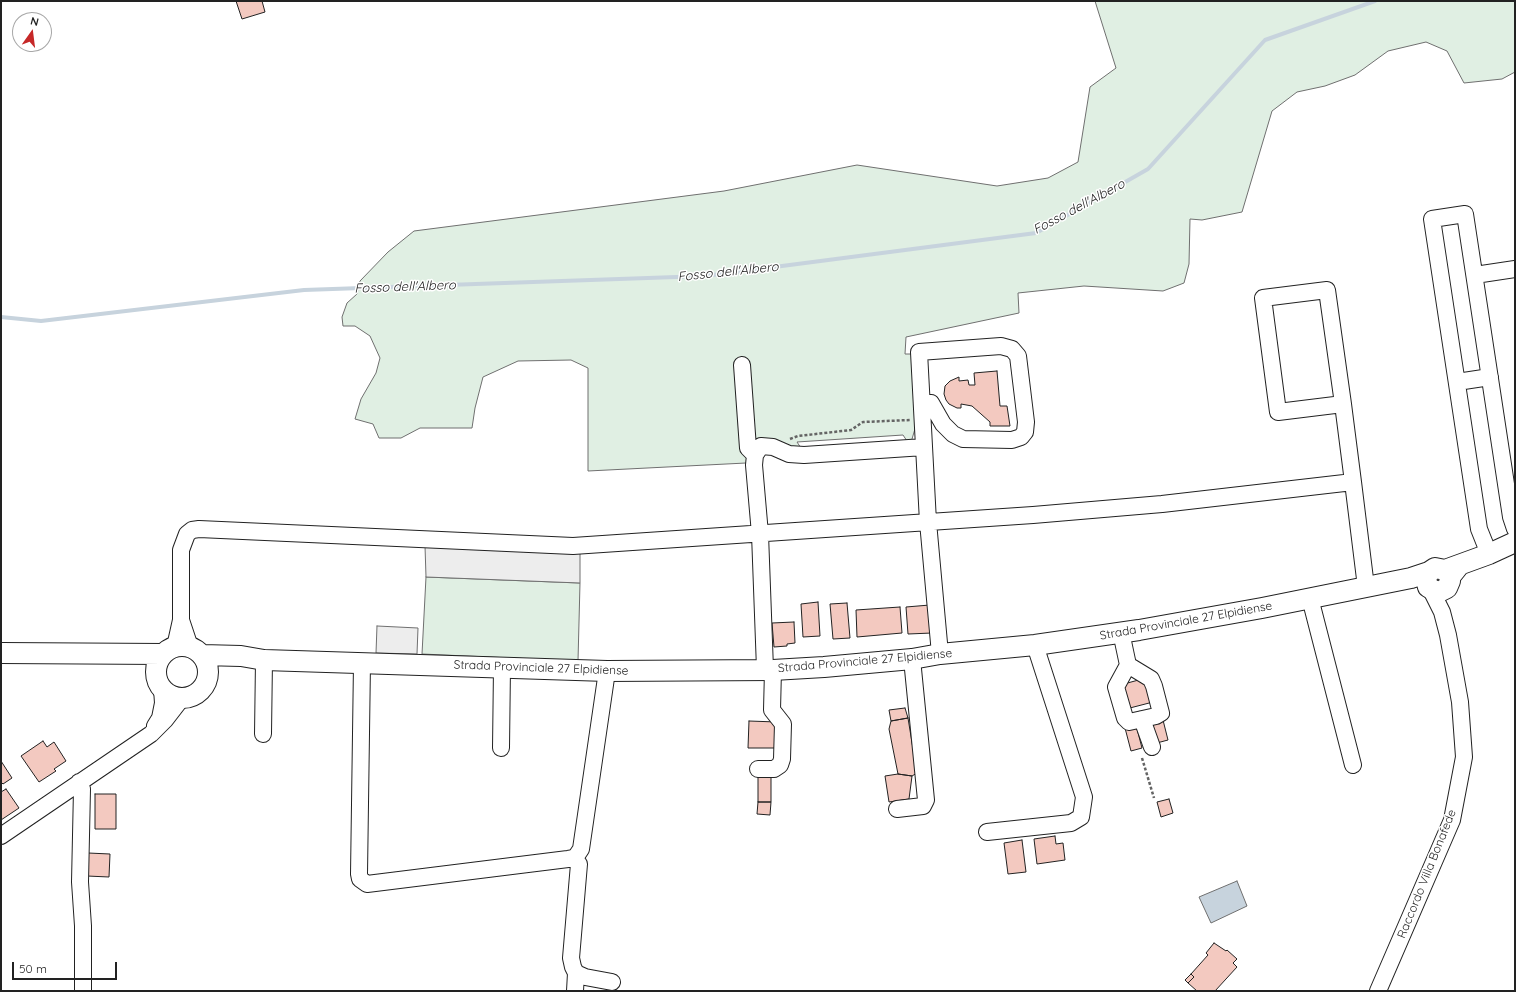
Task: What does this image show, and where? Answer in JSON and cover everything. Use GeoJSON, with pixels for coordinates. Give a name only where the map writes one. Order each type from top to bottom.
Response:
{"type":"FeatureCollection","features":[{"type":"Feature","properties":{"kind":"main road","name":"Strada Provinciale 27 Elpidiense"},"geometry":{"type":"LineString","coordinates":[[1,653],[132,655],[183,651],[241,656],[264,660],[607,671],[769,670],[824,667],[1035,645],[1262,608],[1366,587],[1438,576],[1515,542]]}},
{"type":"Feature","properties":{"kind":"main road"},"geometry":{"type":"LineString","coordinates":[[159,682],[158,660],[183,651],[206,662],[208,669],[206,684]]}},
{"type":"Feature","properties":{"kind":"main road"},"geometry":{"type":"LineString","coordinates":[[132,655],[146,664],[167,694],[182,698]]}},
{"type":"Feature","properties":{"kind":"main road","name":"Strada Provinciale 27 Elpidiense"},"geometry":{"type":"LineString","coordinates":[[182,698],[196,695],[206,684],[222,672],[242,664],[264,660]]}},
{"type":"Feature","properties":{"kind":"street"},"geometry":{"type":"LineString","coordinates":[[1489,554],[1479,529],[1432,219],[1466,214],[1490,377],[1511,495],[1511,517],[1515,529]]}},
{"type":"Feature","properties":{"kind":"street"},"geometry":{"type":"LineString","coordinates":[[1475,275],[1515,269]]}},
{"type":"Feature","properties":{"kind":"street"},"geometry":{"type":"LineString","coordinates":[[1343,404],[1278,412],[1263,298],[1327,290],[1343,404],[1366,587]]}},
{"type":"Feature","properties":{"kind":"street"},"geometry":{"type":"LineString","coordinates":[[922,404],[931,403],[943,424],[952,434],[963,439],[1012,440],[1021,437],[1025,432],[1026,422],[1018,356],[1012,349],[1001,346],[919,352],[928,522],[940,654]]}},
{"type":"Feature","properties":{"kind":"street"},"geometry":{"type":"LineString","coordinates":[[742,365],[748,448],[755,455]]}},
{"type":"Feature","properties":{"kind":"street"},"geometry":{"type":"LineString","coordinates":[[1457,382],[1490,377]]}},
{"type":"Feature","properties":{"kind":"street"},"geometry":{"type":"LineString","coordinates":[[758,769],[774,769],[780,765],[782,759],[783,724],[772,710],[754,465],[755,455],[761,446],[773,447],[789,454],[804,455],[924,447]]}},
{"type":"Feature","properties":{"kind":"street"},"geometry":{"type":"LineString","coordinates":[[183,651],[181,620],[182,550],[187,534],[192,530],[199,529],[574,546],[1033,515],[1162,504],[1353,482]]}},
{"type":"Feature","properties":{"kind":"street","name":"Raccordo Villa Bonafede"},"geometry":{"type":"LineString","coordinates":[[1378,991],[1452,820],[1461,780],[1464,757],[1460,702],[1442,612],[1438,576]]}},
{"type":"Feature","properties":{"kind":"street"},"geometry":{"type":"LineString","coordinates":[[1310,598],[1353,765]]}},
{"type":"Feature","properties":{"kind":"street"},"geometry":{"type":"LineString","coordinates":[[1121,632],[1128,665],[1116,687],[1125,718],[1129,722],[1156,716],[1161,712],[1154,686],[1150,679],[1128,665]]}},
{"type":"Feature","properties":{"kind":"street"},"geometry":{"type":"LineString","coordinates":[[988,832],[1071,823],[1081,817],[1084,797],[1035,645]]}},
{"type":"Feature","properties":{"kind":"street"},"geometry":{"type":"LineString","coordinates":[[897,809],[923,806],[926,800],[912,659]]}},
{"type":"Feature","properties":{"kind":"street"},"geometry":{"type":"LineString","coordinates":[[263,734],[264,660]]}},
{"type":"Feature","properties":{"kind":"street"},"geometry":{"type":"LineString","coordinates":[[362,663],[360,879],[367,884],[574,858],[580,850],[607,671]]}},
{"type":"Feature","properties":{"kind":"street"},"geometry":{"type":"LineString","coordinates":[[501,748],[502,667]]}},
{"type":"Feature","properties":{"kind":"street"},"geometry":{"type":"LineString","coordinates":[[151,734],[160,718],[163,703],[159,682]]}},
{"type":"Feature","properties":{"kind":"street"},"geometry":{"type":"LineString","coordinates":[[1,836],[151,734],[165,720],[182,698]]}},
{"type":"Feature","properties":{"kind":"street"},"geometry":{"type":"LineString","coordinates":[[1142,719],[1152,747]]}},
{"type":"Feature","properties":{"kind":"street"},"geometry":{"type":"LineString","coordinates":[[79,782],[82,789],[80,882],[83,926],[83,991]]}},
{"type":"Feature","properties":{"kind":"street"},"geometry":{"type":"LineString","coordinates":[[574,858],[579,864],[571,958],[576,973],[576,991]]}},
{"type":"Feature","properties":{"kind":"street"},"geometry":{"type":"LineString","coordinates":[[576,973],[585,977],[612,982]]}},
{"type":"Feature","properties":{"kind":"path"},"geometry":{"type":"LineString","coordinates":[[789,440],[798,436],[851,430],[863,422],[912,420]]}},
{"type":"Feature","properties":{"kind":"path"},"geometry":{"type":"LineString","coordinates":[[1152,747],[1141,755],[1154,798]]}},
{"type":"Feature","properties":{"kind":"green space"},"geometry":{"type":"Polygon","coordinates":[[[1095,1],[1515,1],[1515,72],[1502,79],[1464,83],[1447,51],[1426,42],[1388,51],[1355,75],[1325,86],[1297,92],[1272,111],[1242,212],[1202,220],[1190,219],[1189,264],[1184,283],[1163,291],[1084,286],[1018,293],[1019,313],[906,337],[905,354],[915,354],[917,422],[909,444],[903,435],[797,442],[803,451],[774,441],[746,463],[588,471],[588,368],[571,360],[518,361],[483,377],[475,408],[472,428],[420,428],[401,438],[379,438],[373,424],[355,419],[361,399],[376,373],[380,358],[370,336],[355,326],[343,326],[342,317],[347,303],[357,294],[360,281],[388,252],[414,231],[724,191],[857,165],[997,186],[1048,178],[1078,162],[1090,87],[1116,68],[1095,1]]]}},
{"type":"Feature","properties":{"kind":"green space"},"geometry":{"type":"Polygon","coordinates":[[[426,577],[580,583],[578,661],[422,654],[426,577]]]}},
{"type":"Feature","properties":{"kind":"shaded area"},"geometry":{"type":"Polygon","coordinates":[[[425,546],[580,549],[580,583],[426,577],[425,546]]]}},
{"type":"Feature","properties":{"kind":"shaded area"},"geometry":{"type":"Polygon","coordinates":[[[377,626],[418,628],[417,654],[376,653],[377,626]]]}},
{"type":"Feature","properties":{"kind":"shaded area"},"geometry":{"type":"Polygon","coordinates":[[[1237,881],[1247,906],[1211,923],[1199,897],[1237,881]]]}},
{"type":"Feature","properties":{"kind":"building"},"geometry":{"type":"Polygon","coordinates":[[[236,1],[262,1],[265,12],[242,19],[236,1]]]}},
{"type":"Feature","properties":{"kind":"building"},"geometry":{"type":"Polygon","coordinates":[[[997,371],[1000,406],[1007,406],[1010,426],[990,426],[990,422],[972,406],[961,404],[961,408],[957,408],[949,404],[946,400],[944,394],[945,386],[950,381],[959,377],[959,381],[968,380],[969,385],[975,385],[974,373],[997,371]]]}},
{"type":"Feature","properties":{"kind":"building"},"geometry":{"type":"Polygon","coordinates":[[[818,602],[820,636],[803,637],[801,604],[818,602]]]}},
{"type":"Feature","properties":{"kind":"building"},"geometry":{"type":"Polygon","coordinates":[[[847,603],[850,638],[833,639],[830,604],[847,603]]]}},
{"type":"Feature","properties":{"kind":"building"},"geometry":{"type":"Polygon","coordinates":[[[930,605],[932,633],[908,634],[906,607],[930,605]]]}},
{"type":"Feature","properties":{"kind":"building"},"geometry":{"type":"Polygon","coordinates":[[[900,607],[902,633],[857,637],[856,610],[900,607]]]}},
{"type":"Feature","properties":{"kind":"building"},"geometry":{"type":"Polygon","coordinates":[[[794,622],[795,643],[787,644],[787,646],[774,647],[772,623],[794,622]]]}},
{"type":"Feature","properties":{"kind":"building"},"geometry":{"type":"Polygon","coordinates":[[[1146,678],[1153,702],[1126,709],[1120,685],[1146,678]]]}},
{"type":"Feature","properties":{"kind":"building"},"geometry":{"type":"Polygon","coordinates":[[[905,708],[908,718],[891,721],[889,710],[905,708]]]}},
{"type":"Feature","properties":{"kind":"building"},"geometry":{"type":"Polygon","coordinates":[[[908,718],[917,773],[912,776],[898,774],[889,729],[891,721],[908,718]]]}},
{"type":"Feature","properties":{"kind":"building"},"geometry":{"type":"Polygon","coordinates":[[[1163,720],[1168,740],[1153,744],[1148,724],[1163,720]]]}},
{"type":"Feature","properties":{"kind":"building"},"geometry":{"type":"Polygon","coordinates":[[[749,721],[777,722],[777,748],[748,748],[749,721]]]}},
{"type":"Feature","properties":{"kind":"building"},"geometry":{"type":"Polygon","coordinates":[[[1136,725],[1142,748],[1131,751],[1125,728],[1136,725]]]}},
{"type":"Feature","properties":{"kind":"building"},"geometry":{"type":"Polygon","coordinates":[[[43,741],[47,747],[54,742],[66,761],[54,769],[56,771],[39,782],[21,756],[43,741]]]}},
{"type":"Feature","properties":{"kind":"building"},"geometry":{"type":"Polygon","coordinates":[[[1,761],[12,778],[3,784],[1,782],[1,761]]]}},
{"type":"Feature","properties":{"kind":"building"},"geometry":{"type":"Polygon","coordinates":[[[898,774],[912,776],[909,799],[889,802],[885,776],[898,774]]]}},
{"type":"Feature","properties":{"kind":"building"},"geometry":{"type":"Polygon","coordinates":[[[758,776],[771,777],[771,802],[758,802],[758,776]]]}},
{"type":"Feature","properties":{"kind":"building"},"geometry":{"type":"Polygon","coordinates":[[[6,789],[19,808],[1,820],[1,792],[6,789]]]}},
{"type":"Feature","properties":{"kind":"building"},"geometry":{"type":"Polygon","coordinates":[[[95,794],[116,794],[116,829],[95,829],[95,794]]]}},
{"type":"Feature","properties":{"kind":"building"},"geometry":{"type":"Polygon","coordinates":[[[1169,799],[1173,813],[1161,817],[1157,802],[1169,799]]]}},
{"type":"Feature","properties":{"kind":"building"},"geometry":{"type":"Polygon","coordinates":[[[758,802],[771,802],[770,815],[757,814],[758,802]]]}},
{"type":"Feature","properties":{"kind":"building"},"geometry":{"type":"Polygon","coordinates":[[[1055,836],[1056,844],[1063,843],[1065,860],[1037,864],[1034,839],[1055,836]]]}},
{"type":"Feature","properties":{"kind":"building"},"geometry":{"type":"Polygon","coordinates":[[[1022,840],[1026,872],[1008,874],[1004,843],[1022,840]]]}},
{"type":"Feature","properties":{"kind":"building"},"geometry":{"type":"Polygon","coordinates":[[[88,853],[110,854],[109,877],[87,876],[88,853]]]}},
{"type":"Feature","properties":{"kind":"building"},"geometry":{"type":"Polygon","coordinates":[[[1214,943],[1226,951],[1227,950],[1237,959],[1233,963],[1237,967],[1215,991],[1197,991],[1188,983],[1194,977],[1191,974],[1208,955],[1206,953],[1214,943]]]}},
{"type":"Feature","properties":{"kind":"building"},"geometry":{"type":"Polygon","coordinates":[[[1191,974],[1194,977],[1188,983],[1185,980],[1191,974]]]}},
{"type":"Feature","properties":{"kind":"waterway","name":"Fosso dell'Albero"},"geometry":{"type":"LineString","coordinates":[[1,317],[41,321],[304,290],[705,276],[1036,233],[1148,169],[1265,40],[1375,1]]}}]}
